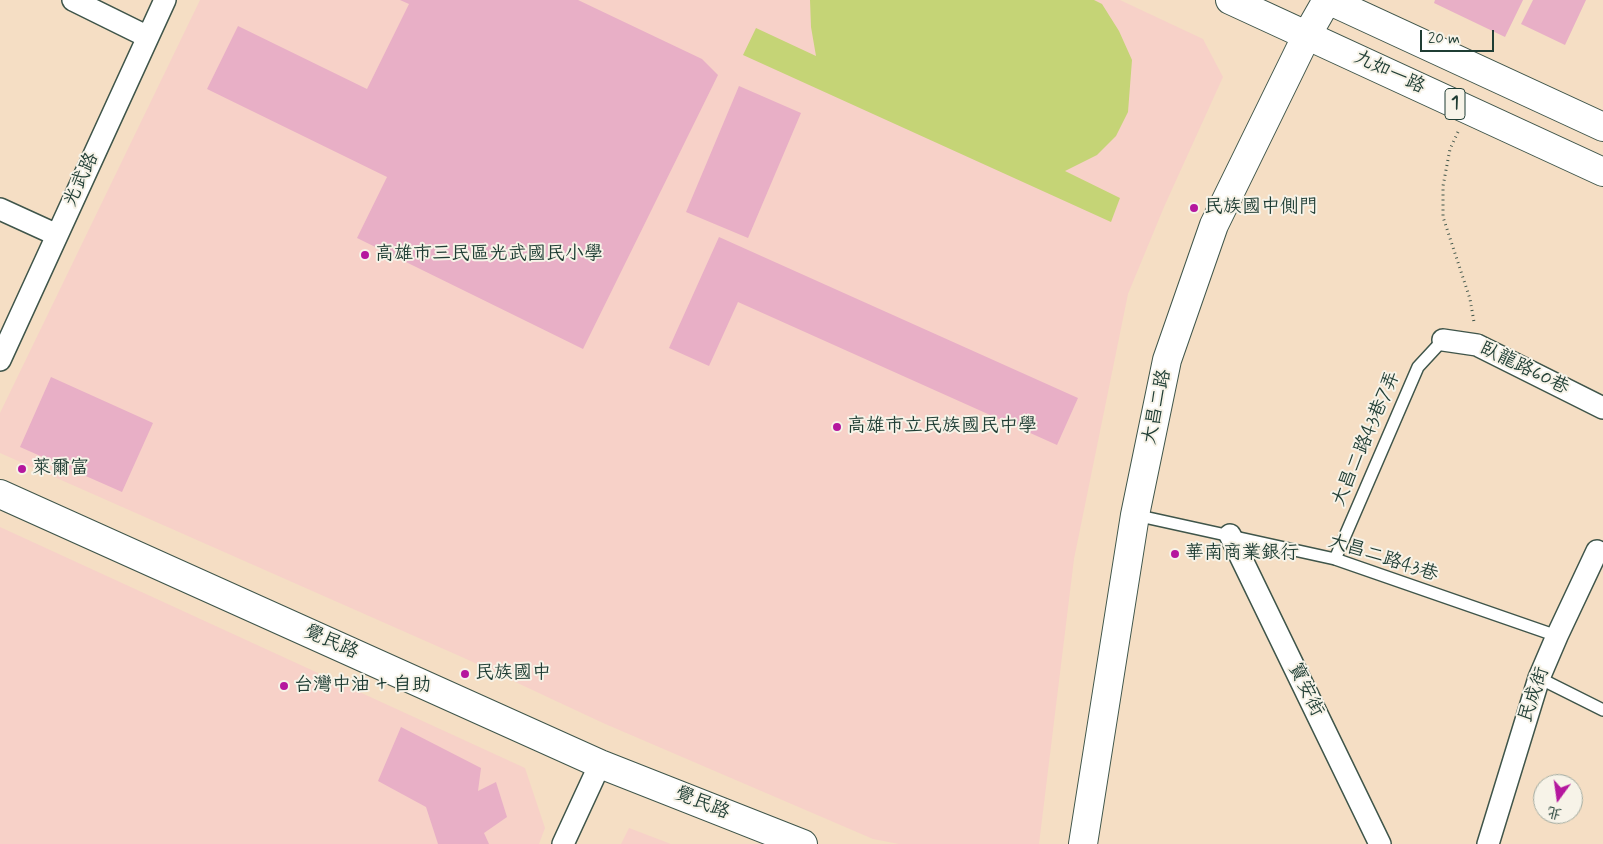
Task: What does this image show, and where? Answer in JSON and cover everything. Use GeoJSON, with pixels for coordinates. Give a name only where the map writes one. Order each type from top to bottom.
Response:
{"type":"FeatureCollection","features":[{"type":"Feature","properties":{"kind":"street"},"geometry":{"type":"LineString","coordinates":[[73,0],[148,37]]}},
{"type":"Feature","properties":{"kind":"street","name":"光武路"},"geometry":{"type":"LineString","coordinates":[[0,360],[165,0]]}},
{"type":"Feature","properties":{"kind":"street","name":"九如一路"},"geometry":{"type":"LineString","coordinates":[[1230,0],[1603,172]]}},
{"type":"Feature","properties":{"kind":"street","name":"大昌二路"},"geometry":{"type":"LineString","coordinates":[[1083,844],[1135,515],[1168,360],[1214,225],[1307,35],[1328,0]]}},
{"type":"Feature","properties":{"kind":"street","name":"1"},"geometry":{"type":"LineString","coordinates":[[1328,0],[1603,127]]}},
{"type":"Feature","properties":{"kind":"street"},"geometry":{"type":"LineString","coordinates":[[0,209],[57,235]]}},
{"type":"Feature","properties":{"kind":"street","name":"臥龍路60巷"},"geometry":{"type":"LineString","coordinates":[[1443,340],[1477,345],[1603,408]]}},
{"type":"Feature","properties":{"kind":"street","name":"覺民路"},"geometry":{"type":"LineString","coordinates":[[0,494],[600,764],[803,844]]}},
{"type":"Feature","properties":{"kind":"street","name":"寶安街"},"geometry":{"type":"LineString","coordinates":[[1230,535],[1380,844]]}},
{"type":"Feature","properties":{"kind":"street","name":"民成街"},"geometry":{"type":"LineString","coordinates":[[1488,844],[1539,678],[1557,636],[1600,553]]}},
{"type":"Feature","properties":{"kind":"street"},"geometry":{"type":"LineString","coordinates":[[563,844],[600,764]]}},
{"type":"Feature","properties":{"kind":"lane","name":"大昌二路43巷7弄"},"geometry":{"type":"LineString","coordinates":[[1335,559],[1418,367],[1443,340]]}},
{"type":"Feature","properties":{"kind":"lane","name":"大昌二路43巷"},"geometry":{"type":"LineString","coordinates":[[1135,515],[1335,559],[1557,636]]}},
{"type":"Feature","properties":{"kind":"lane"},"geometry":{"type":"LineString","coordinates":[[1539,678],[1603,710]]}},
{"type":"Feature","properties":{"kind":"path"},"geometry":{"type":"LineString","coordinates":[[1468,109],[1450,149],[1443,186],[1443,217],[1470,299],[1477,345]]}},
{"type":"Feature","properties":{"kind":"shaded area"},"geometry":{"type":"Polygon","coordinates":[[[200,0],[1120,0],[1203,39],[1223,77],[1164,207],[1128,294],[1074,559],[1039,844],[899,844],[873,839],[603,723],[464,658],[0,453],[0,413],[200,0]]]}},
{"type":"Feature","properties":{"kind":"shaded area"},"geometry":{"type":"Polygon","coordinates":[[[0,527],[525,768],[545,828],[539,844],[0,844],[0,527]]]}},
{"type":"Feature","properties":{"kind":"shaded area"},"geometry":{"type":"Polygon","coordinates":[[[629,828],[671,844],[621,844],[629,828]]]}},
{"type":"Feature","properties":{"kind":"green space"},"geometry":{"type":"Polygon","coordinates":[[[810,0],[1094,0],[1102,4],[1119,31],[1132,60],[1128,112],[1116,136],[1097,155],[1065,171],[1120,198],[1111,222],[743,55],[756,28],[816,56],[811,27],[810,0]]]}},
{"type":"Feature","properties":{"kind":"building"},"geometry":{"type":"Polygon","coordinates":[[[400,0],[578,0],[702,59],[718,75],[583,349],[357,238],[387,177],[207,89],[238,26],[367,89],[409,4],[400,0]]]}},
{"type":"Feature","properties":{"kind":"building"},"geometry":{"type":"Polygon","coordinates":[[[1435,0],[1523,0],[1505,37],[1434,3],[1435,0]]]}},
{"type":"Feature","properties":{"kind":"building"},"geometry":{"type":"Polygon","coordinates":[[[1533,0],[1586,0],[1565,45],[1521,24],[1533,0]]]}},
{"type":"Feature","properties":{"kind":"building"},"geometry":{"type":"Polygon","coordinates":[[[739,86],[801,113],[748,238],[686,212],[739,86]]]}},
{"type":"Feature","properties":{"kind":"building"},"geometry":{"type":"Polygon","coordinates":[[[719,237],[1078,398],[1057,445],[738,302],[709,366],[669,348],[719,237]]]}},
{"type":"Feature","properties":{"kind":"building"},"geometry":{"type":"Polygon","coordinates":[[[51,377],[153,423],[122,492],[20,447],[51,377]]]}},
{"type":"Feature","properties":{"kind":"building"},"geometry":{"type":"Polygon","coordinates":[[[401,727],[481,768],[478,791],[496,782],[507,817],[484,833],[489,844],[438,844],[426,807],[378,781],[401,727]]]}},
{"type":"Feature","properties":{"kind":"place","name":"民族國中側門"},"geometry":{"type":"Point","coordinates":[1194,208]}},
{"type":"Feature","properties":{"kind":"place","name":"高雄市三民區光武國民小學"},"geometry":{"type":"Point","coordinates":[365,255]}},
{"type":"Feature","properties":{"kind":"place","name":"高雄市立民族國民中學"},"geometry":{"type":"Point","coordinates":[837,427]}},
{"type":"Feature","properties":{"kind":"place","name":"萊爾富"},"geometry":{"type":"Point","coordinates":[22,469]}},
{"type":"Feature","properties":{"kind":"place","name":"華南商業銀行"},"geometry":{"type":"Point","coordinates":[1175,554]}},
{"type":"Feature","properties":{"kind":"place","name":"民族國中"},"geometry":{"type":"Point","coordinates":[465,674]}},
{"type":"Feature","properties":{"kind":"place","name":"台灣中油 + 自助"},"geometry":{"type":"Point","coordinates":[284,686]}}]}
